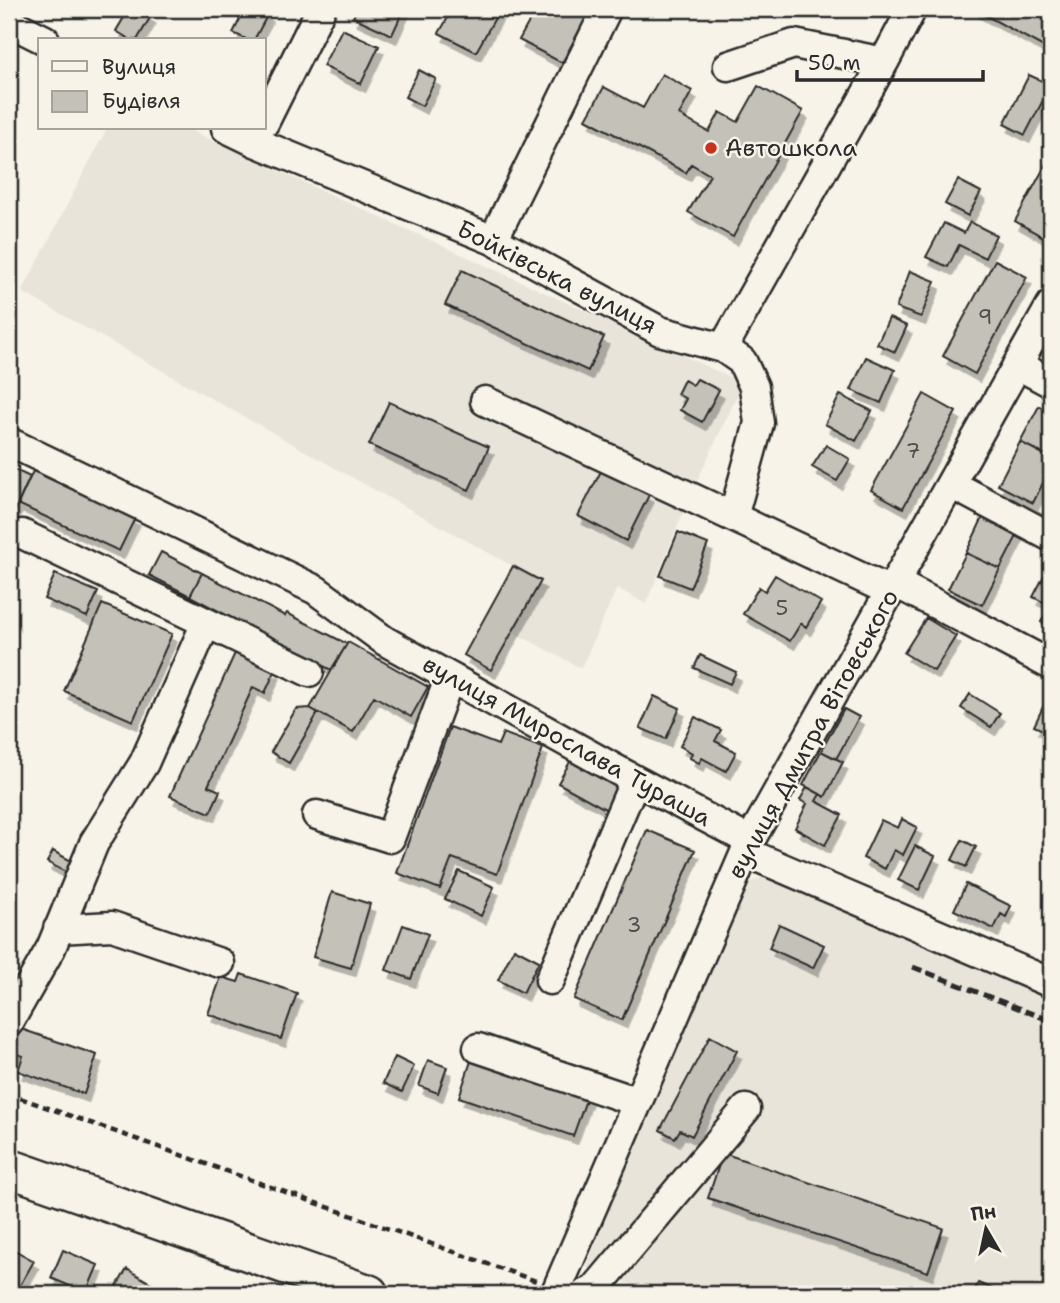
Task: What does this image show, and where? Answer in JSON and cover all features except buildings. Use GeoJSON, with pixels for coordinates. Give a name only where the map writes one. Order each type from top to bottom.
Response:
{"type":"FeatureCollection","features":[{"type":"Feature","properties":{"kind":"main road"},"geometry":{"type":"LineString","coordinates":[[9,1168],[321,1288],[369,1294]]}},
{"type":"Feature","properties":{"kind":"street"},"geometry":{"type":"LineString","coordinates":[[266,119],[321,9]]}},
{"type":"Feature","properties":{"kind":"street"},"geometry":{"type":"LineString","coordinates":[[493,240],[607,9]]}},
{"type":"Feature","properties":{"kind":"street"},"geometry":{"type":"LineString","coordinates":[[723,348],[912,9]]}},
{"type":"Feature","properties":{"kind":"street"},"geometry":{"type":"LineString","coordinates":[[9,22],[41,38]]}},
{"type":"Feature","properties":{"kind":"street"},"geometry":{"type":"LineString","coordinates":[[728,66],[794,44],[884,62]]}},
{"type":"Feature","properties":{"kind":"street","name":"Бойківська вулиця"},"geometry":{"type":"LineString","coordinates":[[260,131],[493,240],[660,331],[723,348],[742,361],[754,387],[759,423],[733,517]]}},
{"type":"Feature","properties":{"kind":"street","name":"вулиця Дмитра Вітовського"},"geometry":{"type":"LineString","coordinates":[[556,1292],[747,846],[1051,305]]}},
{"type":"Feature","properties":{"kind":"street"},"geometry":{"type":"LineString","coordinates":[[1018,365],[1051,383]]}},
{"type":"Feature","properties":{"kind":"street"},"geometry":{"type":"LineString","coordinates":[[485,401],[733,517],[893,587],[1051,665]]}},
{"type":"Feature","properties":{"kind":"street","name":"вулиця Мирослава Тураша"},"geometry":{"type":"LineString","coordinates":[[9,442],[316,590],[385,641],[635,779],[747,846],[1051,984]]}},
{"type":"Feature","properties":{"kind":"street"},"geometry":{"type":"LineString","coordinates":[[951,484],[1051,537]]}},
{"type":"Feature","properties":{"kind":"street"},"geometry":{"type":"LineString","coordinates":[[22,534],[309,672]]}},
{"type":"Feature","properties":{"kind":"street"},"geometry":{"type":"LineString","coordinates":[[9,1022],[51,948],[94,843],[144,763],[206,623]]}},
{"type":"Feature","properties":{"kind":"street"},"geometry":{"type":"LineString","coordinates":[[317,815],[390,838],[450,677]]}},
{"type":"Feature","properties":{"kind":"street"},"geometry":{"type":"LineString","coordinates":[[550,980],[635,779]]}},
{"type":"Feature","properties":{"kind":"street"},"geometry":{"type":"LineString","coordinates":[[58,929],[112,926],[220,963]]}},
{"type":"Feature","properties":{"kind":"street"},"geometry":{"type":"LineString","coordinates":[[478,1048],[638,1102]]}},
{"type":"Feature","properties":{"kind":"street"},"geometry":{"type":"LineString","coordinates":[[585,1294],[594,1290],[746,1109]]}},
{"type":"Feature","properties":{"kind":"path"},"geometry":{"type":"LineString","coordinates":[[9,1094],[556,1292]]}},
{"type":"Feature","properties":{"kind":"shaded area"},"geometry":{"type":"Polygon","coordinates":[[[106,130],[189,130],[743,383],[689,498],[646,604],[617,588],[581,668],[513,632],[540,581],[22,292],[106,130]]]}},
{"type":"Feature","properties":{"kind":"shaded area"},"geometry":{"type":"Polygon","coordinates":[[[773,873],[1051,992],[1051,1294],[655,1294],[586,1267],[744,885],[773,873]]]}},
{"type":"Feature","properties":{"kind":"railway"},"geometry":{"type":"LineString","coordinates":[[913,967],[1051,1021]]}},
{"type":"Feature","properties":{"kind":"place","name":"Автошкола"},"geometry":{"type":"Point","coordinates":[711,148]}}]}
